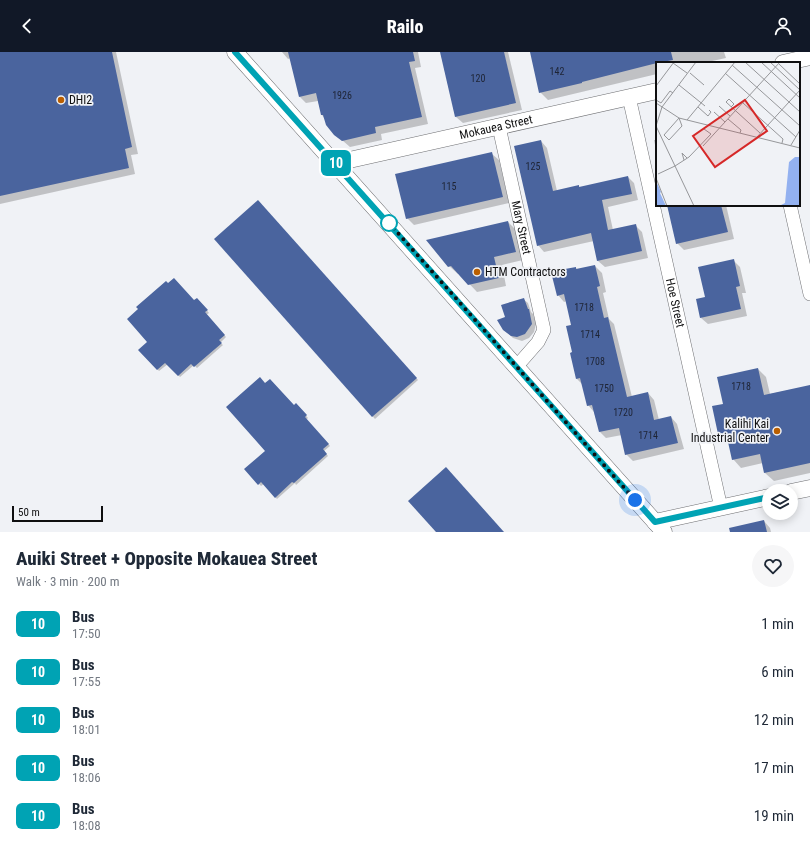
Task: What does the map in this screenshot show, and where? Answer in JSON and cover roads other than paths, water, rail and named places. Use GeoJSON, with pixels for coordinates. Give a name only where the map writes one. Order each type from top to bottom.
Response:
{"type":"FeatureCollection","features":[{"type":"Feature","properties":{"kind":"street"},"geometry":{"type":"LineString","coordinates":[[235,52],[336,163],[660,527],[721,508],[762,499]]}},
{"type":"Feature","properties":{"kind":"street"},"geometry":{"type":"LineString","coordinates":[[788,62],[810,57]]}},
{"type":"Feature","properties":{"kind":"street","name":"Mokauea Street"},"geometry":{"type":"LineString","coordinates":[[336,163],[656,91]]}},
{"type":"Feature","properties":{"kind":"street","name":"Hoe Street"},"geometry":{"type":"LineString","coordinates":[[629,97],[721,508]]}},
{"type":"Feature","properties":{"kind":"street","name":"Mary Street"},"geometry":{"type":"LineString","coordinates":[[499,127],[544,330],[538,342],[517,366]]}},
{"type":"Feature","properties":{"kind":"street"},"geometry":{"type":"LineString","coordinates":[[790,206],[810,294]]}},
{"type":"Feature","properties":{"kind":"street"},"geometry":{"type":"LineString","coordinates":[[798,491],[810,488]]}},
{"type":"Feature","properties":{"kind":"place","name":"DHI2"},"geometry":{"type":"Point","coordinates":[61,100]}},
{"type":"Feature","properties":{"kind":"place","name":"HTM Contractors"},"geometry":{"type":"Point","coordinates":[477,272]}},
{"type":"Feature","properties":{"kind":"place","name":"Kalihi Kai Industrial Center"},"geometry":{"type":"Point","coordinates":[777,431]}}]}
